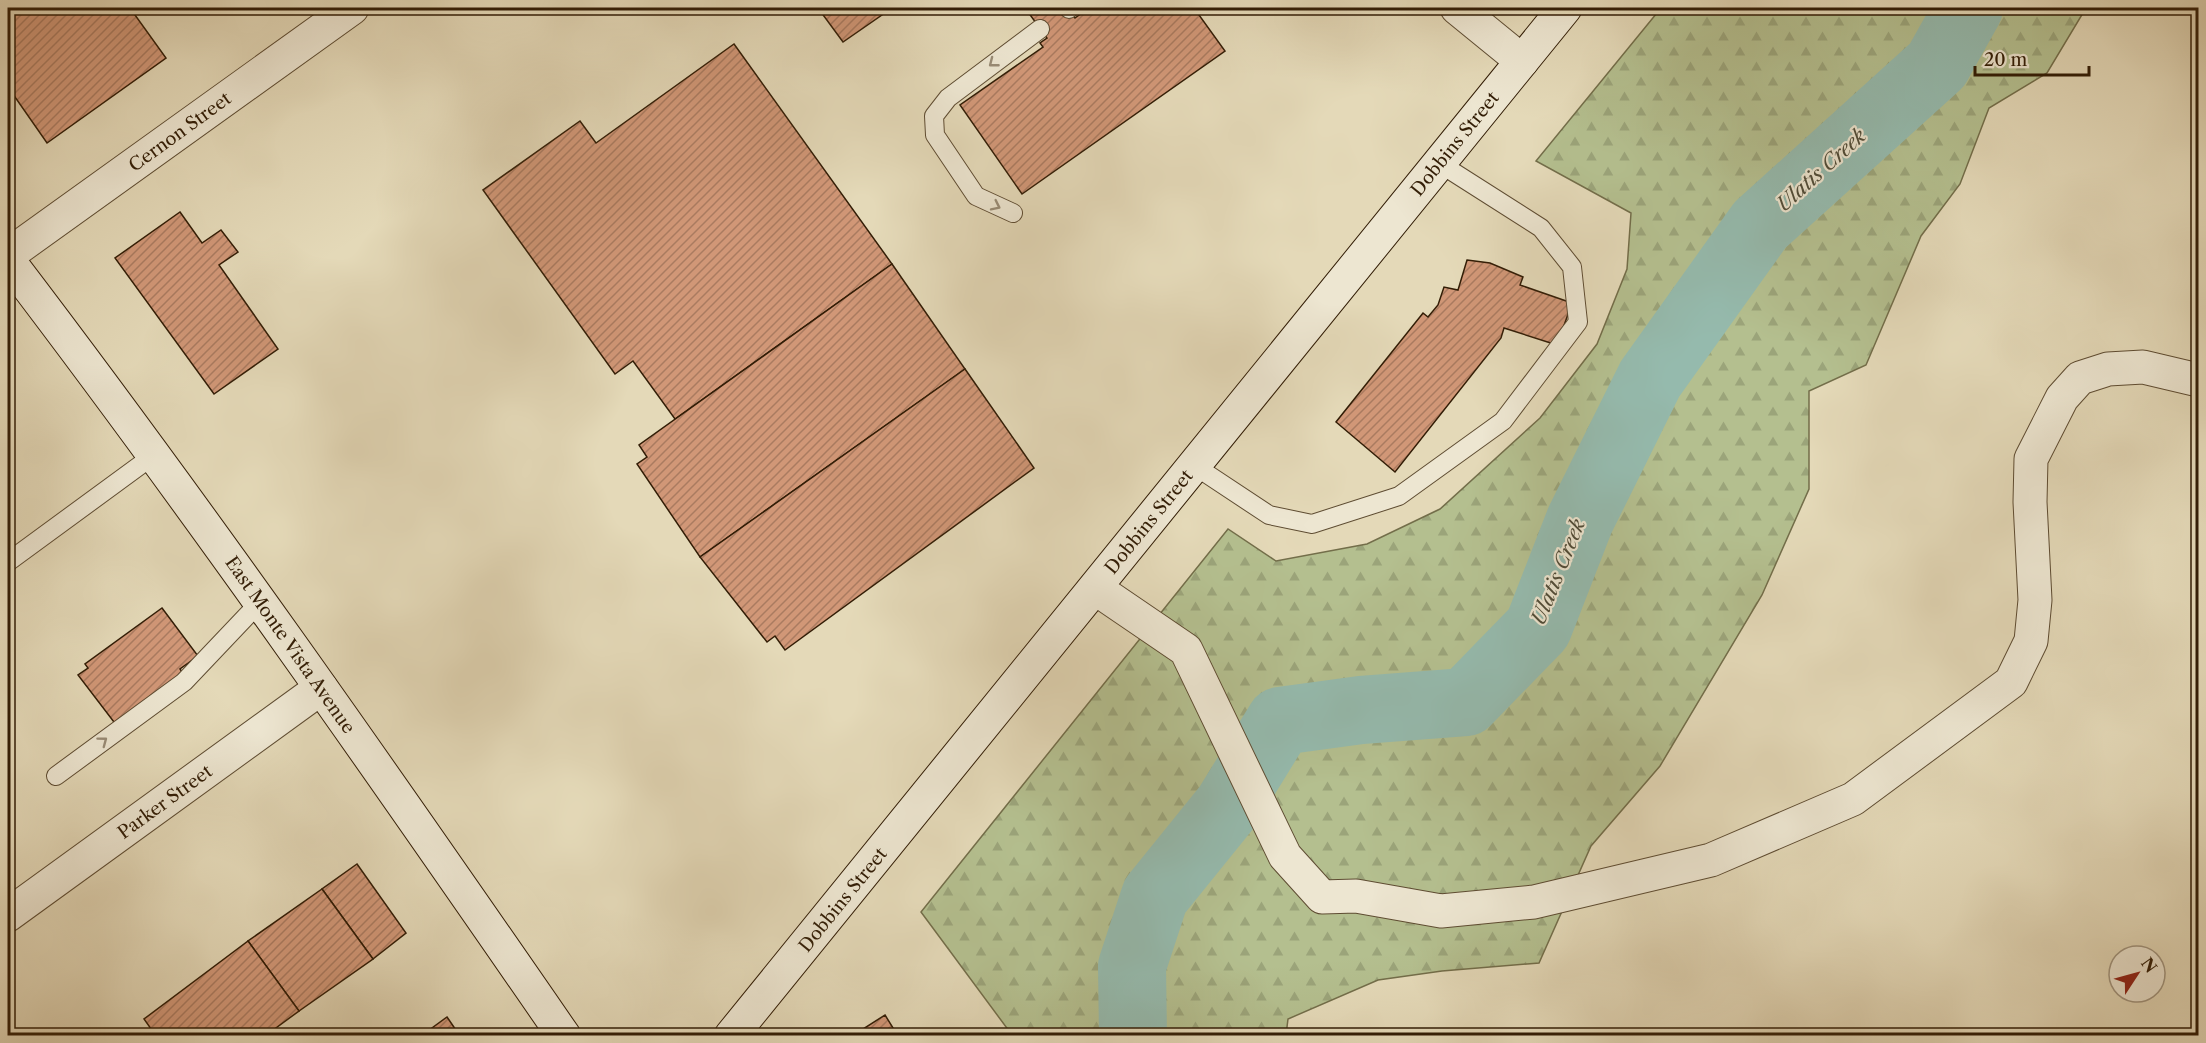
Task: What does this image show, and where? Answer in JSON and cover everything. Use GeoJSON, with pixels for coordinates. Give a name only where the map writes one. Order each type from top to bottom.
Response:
{"type":"FeatureCollection","features":[{"type":"Feature","properties":{"kind":"street","name":"Cernon Street"},"geometry":{"type":"LineString","coordinates":[[8,255],[352,8]]}},
{"type":"Feature","properties":{"kind":"street"},"geometry":{"type":"LineString","coordinates":[[1457,8],[1522,61]]}},
{"type":"Feature","properties":{"kind":"street","name":"Dobbins Street"},"geometry":{"type":"LineString","coordinates":[[731,1035],[1565,8]]}},
{"type":"Feature","properties":{"kind":"street","name":"East Monte Vista Avenue"},"geometry":{"type":"LineString","coordinates":[[8,260],[154,455],[260,602],[564,1035]]}},
{"type":"Feature","properties":{"kind":"street"},"geometry":{"type":"LineString","coordinates":[[1095,588],[1186,650],[1285,856],[1322,897],[1356,896],[1441,911],[1534,903],[1711,860],[1853,799],[2011,682],[2031,641],[2036,600],[2031,513],[2031,459],[2062,398],[2079,378],[2108,369],[2143,367],[2199,380]]}},
{"type":"Feature","properties":{"kind":"street","name":"Parker Street"},"geometry":{"type":"LineString","coordinates":[[8,915],[321,688]]}},
{"type":"Feature","properties":{"kind":"lane"},"geometry":{"type":"LineString","coordinates":[[1012,213],[976,196],[935,135],[934,116],[948,98],[1040,28]]}},
{"type":"Feature","properties":{"kind":"lane"},"geometry":{"type":"LineString","coordinates":[[1195,466],[1269,515],[1312,524],[1399,496],[1503,421],[1578,322],[1572,267],[1540,228],[1439,164]]}},
{"type":"Feature","properties":{"kind":"lane"},"geometry":{"type":"LineString","coordinates":[[8,562],[154,455]]}},
{"type":"Feature","properties":{"kind":"lane"},"geometry":{"type":"LineString","coordinates":[[56,776],[184,681],[260,602]]}},
{"type":"Feature","properties":{"kind":"green space"},"geometry":{"type":"Polygon","coordinates":[[[1661,8],[2086,8],[2047,73],[1989,108],[1960,184],[1921,236],[1866,365],[1809,391],[1809,489],[1762,595],[1660,766],[1591,846],[1539,963],[1442,971],[1378,980],[1288,1019],[1286,1035],[1012,1035],[921,912],[1228,529],[1276,561],[1367,544],[1440,509],[1540,418],[1597,344],[1627,269],[1631,213],[1536,161],[1661,8]]]}},
{"type":"Feature","properties":{"kind":"building"},"geometry":{"type":"Polygon","coordinates":[[[8,8],[130,8],[166,58],[47,143],[8,87],[8,8]]]}},
{"type":"Feature","properties":{"kind":"building"},"geometry":{"type":"Polygon","coordinates":[[[818,8],[892,8],[843,42],[818,8]]]}},
{"type":"Feature","properties":{"kind":"building"},"geometry":{"type":"Polygon","coordinates":[[[1035,8],[1068,8],[1075,18],[1089,8],[1194,8],[1225,51],[1022,194],[960,105],[1043,47],[1040,43],[1047,38],[1028,12],[1035,8]]]}},
{"type":"Feature","properties":{"kind":"building"},"geometry":{"type":"Polygon","coordinates":[[[734,44],[892,264],[675,419],[633,361],[615,374],[483,190],[580,121],[596,143],[734,44]]]}},
{"type":"Feature","properties":{"kind":"building"},"geometry":{"type":"Polygon","coordinates":[[[180,212],[202,243],[221,230],[238,252],[219,265],[278,349],[214,394],[115,258],[180,212]]]}},
{"type":"Feature","properties":{"kind":"building"},"geometry":{"type":"Polygon","coordinates":[[[1467,260],[1490,263],[1523,277],[1520,285],[1572,303],[1557,345],[1504,328],[1501,338],[1395,472],[1336,422],[1423,313],[1428,317],[1438,305],[1444,287],[1458,290],[1467,260]]]}},
{"type":"Feature","properties":{"kind":"building"},"geometry":{"type":"Polygon","coordinates":[[[892,264],[965,369],[700,557],[637,464],[647,457],[639,445],[892,264]]]}},
{"type":"Feature","properties":{"kind":"building"},"geometry":{"type":"Polygon","coordinates":[[[965,369],[1034,468],[785,650],[775,636],[767,642],[700,557],[965,369]]]}},
{"type":"Feature","properties":{"kind":"building"},"geometry":{"type":"Polygon","coordinates":[[[162,608],[198,656],[180,669],[186,678],[117,726],[78,675],[88,668],[85,664],[162,608]]]}},
{"type":"Feature","properties":{"kind":"building"},"geometry":{"type":"Polygon","coordinates":[[[357,864],[406,933],[373,959],[322,889],[357,864]]]}},
{"type":"Feature","properties":{"kind":"building"},"geometry":{"type":"Polygon","coordinates":[[[322,889],[373,959],[299,1011],[248,941],[322,889]]]}},
{"type":"Feature","properties":{"kind":"building"},"geometry":{"type":"Polygon","coordinates":[[[248,941],[299,1011],[265,1036],[156,1036],[144,1019],[248,941]]]}},
{"type":"Feature","properties":{"kind":"building"},"geometry":{"type":"Polygon","coordinates":[[[885,1015],[898,1036],[852,1036],[885,1015]]]}},
{"type":"Feature","properties":{"kind":"building"},"geometry":{"type":"Polygon","coordinates":[[[447,1017],[460,1036],[421,1036],[447,1017]]]}},
{"type":"Feature","properties":{"kind":"waterway","name":"Ulatis Creek"},"geometry":{"type":"LineString","coordinates":[[1133,1036],[1132,966],[1155,896],[1227,807],[1280,721],[1361,710],[1466,702],[1538,628],[1580,520],[1650,379],[1760,225],[1937,65],[1969,8]]}}]}
